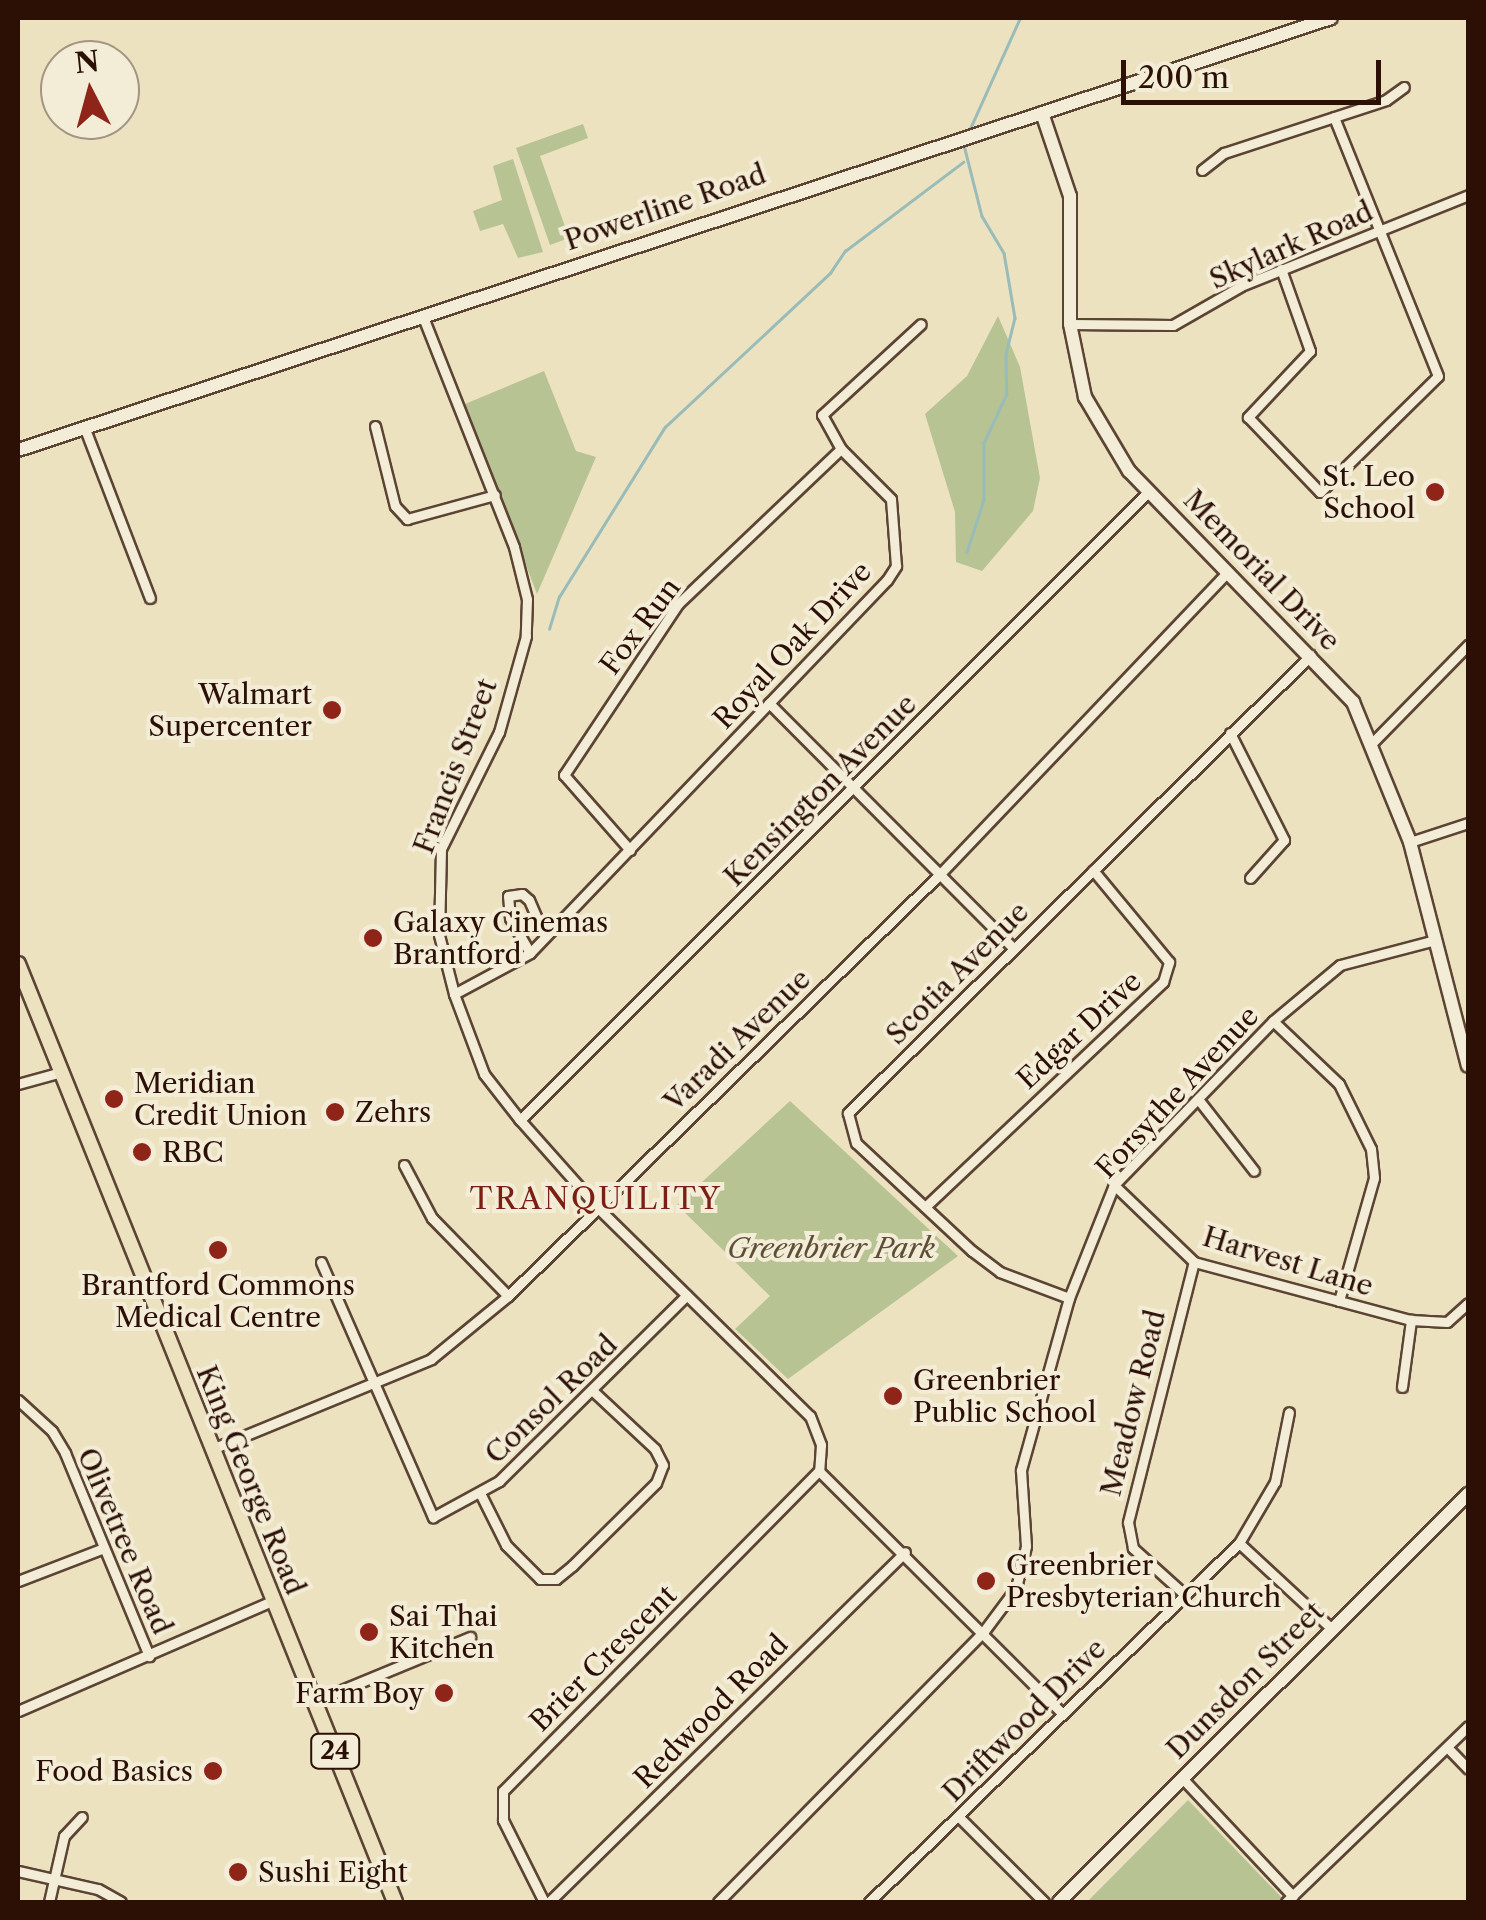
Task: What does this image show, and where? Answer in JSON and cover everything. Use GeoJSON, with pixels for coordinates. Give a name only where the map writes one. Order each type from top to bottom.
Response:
{"type":"FeatureCollection","features":[{"type":"Feature","properties":{"kind":"main road","name":"Powerline Road"},"geometry":{"type":"LineString","coordinates":[[18,450],[1331,18]]}},
{"type":"Feature","properties":{"kind":"main road","name":"Memorial Drive"},"geometry":{"type":"LineString","coordinates":[[1042,113],[1074,228],[1070,324],[1085,397],[1110,444],[1150,491],[1353,702],[1373,742],[1410,842],[1468,1066]]}},
{"type":"Feature","properties":{"kind":"main road","name":"King George Road"},"geometry":{"type":"LineString","coordinates":[[18,964],[58,1073],[395,1902]]}},
{"type":"Feature","properties":{"kind":"main road","name":"Dunsdon Street"},"geometry":{"type":"LineString","coordinates":[[1059,1902],[1468,1494]]}},
{"type":"Feature","properties":{"kind":"street"},"geometry":{"type":"LineString","coordinates":[[1202,170],[1224,153],[1386,100],[1404,86]]}},
{"type":"Feature","properties":{"kind":"street"},"geometry":{"type":"LineString","coordinates":[[1282,269],[1310,351],[1248,417],[1320,492],[1438,376],[1334,117]]}},
{"type":"Feature","properties":{"kind":"street","name":"Skylark Road"},"geometry":{"type":"LineString","coordinates":[[1070,324],[1173,325],[1282,269],[1468,195]]}},
{"type":"Feature","properties":{"kind":"street","name":"Francis Street"},"geometry":{"type":"LineString","coordinates":[[423,316],[495,495],[527,599],[526,636],[499,732],[441,849],[439,935],[454,994],[484,1074],[520,1120],[598,1208],[810,1416],[821,1445],[820,1471]]}},
{"type":"Feature","properties":{"kind":"street","name":"Royal Oak Drive"},"geometry":{"type":"LineString","coordinates":[[454,994],[530,953],[896,566],[891,499],[842,448],[822,415],[921,324]]}},
{"type":"Feature","properties":{"kind":"street"},"geometry":{"type":"LineString","coordinates":[[375,426],[395,506],[407,519],[495,495]]}},
{"type":"Feature","properties":{"kind":"street"},"geometry":{"type":"LineString","coordinates":[[85,429],[150,598]]}},
{"type":"Feature","properties":{"kind":"street","name":"Fox Run"},"geometry":{"type":"LineString","coordinates":[[630,850],[564,775],[678,604],[842,448]]}},
{"type":"Feature","properties":{"kind":"street","name":"Kensington Avenue"},"geometry":{"type":"LineString","coordinates":[[520,1120],[1150,491]]}},
{"type":"Feature","properties":{"kind":"street","name":"Varadi Avenue"},"geometry":{"type":"LineString","coordinates":[[212,1449],[432,1359],[508,1296],[939,876],[1228,571]]}},
{"type":"Feature","properties":{"kind":"street"},"geometry":{"type":"LineString","coordinates":[[1373,742],[1468,645]]}},
{"type":"Feature","properties":{"kind":"street","name":"Scotia Avenue"},"geometry":{"type":"LineString","coordinates":[[1069,1298],[1000,1272],[856,1143],[848,1114],[1311,655]]}},
{"type":"Feature","properties":{"kind":"street"},"geometry":{"type":"LineString","coordinates":[[769,703],[1013,948]]}},
{"type":"Feature","properties":{"kind":"street"},"geometry":{"type":"LineString","coordinates":[[1230,733],[1284,840],[1250,878]]}},
{"type":"Feature","properties":{"kind":"street"},"geometry":{"type":"LineString","coordinates":[[1410,842],[1468,823]]}},
{"type":"Feature","properties":{"kind":"street","name":"Edgar Drive"},"geometry":{"type":"LineString","coordinates":[[925,1207],[1162,982],[1168,962],[1093,870]]}},
{"type":"Feature","properties":{"kind":"street"},"geometry":{"type":"LineString","coordinates":[[530,953],[510,918],[508,896],[522,894],[529,900],[545,937]]}},
{"type":"Feature","properties":{"kind":"street","name":"Forsythe Avenue"},"geometry":{"type":"LineString","coordinates":[[718,1902],[984,1631],[1016,1588],[1026,1546],[1021,1470],[1069,1298],[1114,1184],[1272,1021],[1340,965],[1436,940]]}},
{"type":"Feature","properties":{"kind":"street"},"geometry":{"type":"LineString","coordinates":[[1272,1021],[1339,1084],[1371,1150],[1374,1178],[1339,1300]]}},
{"type":"Feature","properties":{"kind":"street"},"geometry":{"type":"LineString","coordinates":[[18,1084],[58,1073]]}},
{"type":"Feature","properties":{"kind":"street"},"geometry":{"type":"LineString","coordinates":[[1198,1100],[1254,1171]]}},
{"type":"Feature","properties":{"kind":"street"},"geometry":{"type":"LineString","coordinates":[[404,1166],[432,1218],[508,1296]]}},
{"type":"Feature","properties":{"kind":"street","name":"Harvest Lane"},"geometry":{"type":"LineString","coordinates":[[1114,1184],[1194,1262],[1411,1320],[1447,1322],[1468,1304]]}},
{"type":"Feature","properties":{"kind":"street"},"geometry":{"type":"LineString","coordinates":[[321,1262],[372,1384]]}},
{"type":"Feature","properties":{"kind":"street","name":"Meadow Road"},"geometry":{"type":"LineString","coordinates":[[1184,1594],[1133,1548],[1128,1522],[1194,1262]]}},
{"type":"Feature","properties":{"kind":"street","name":"Consol Road"},"geometry":{"type":"LineString","coordinates":[[372,1384],[433,1517],[480,1493],[594,1393],[687,1295]]}},
{"type":"Feature","properties":{"kind":"street"},"geometry":{"type":"LineString","coordinates":[[1402,1388],[1411,1320]]}},
{"type":"Feature","properties":{"kind":"street"},"geometry":{"type":"LineString","coordinates":[[480,1493],[506,1544],[540,1579],[556,1579],[572,1566],[656,1483],[663,1465],[655,1449],[594,1393]]}},
{"type":"Feature","properties":{"kind":"street","name":"Olivetree Road"},"geometry":{"type":"LineString","coordinates":[[18,1400],[52,1431],[149,1656]]}},
{"type":"Feature","properties":{"kind":"street","name":"Driftwood Drive"},"geometry":{"type":"LineString","coordinates":[[870,1902],[1239,1543],[1275,1482],[1289,1412]]}},
{"type":"Feature","properties":{"kind":"street"},"geometry":{"type":"LineString","coordinates":[[820,1471],[1062,1712]]}},
{"type":"Feature","properties":{"kind":"street","name":"Brier Crescent"},"geometry":{"type":"LineString","coordinates":[[547,1902],[503,1820],[503,1791],[820,1471]]}},
{"type":"Feature","properties":{"kind":"street"},"geometry":{"type":"LineString","coordinates":[[1239,1543],[1332,1628]]}},
{"type":"Feature","properties":{"kind":"street"},"geometry":{"type":"LineString","coordinates":[[18,1581],[104,1548]]}},
{"type":"Feature","properties":{"kind":"street","name":"Redwood Road"},"geometry":{"type":"LineString","coordinates":[[547,1902],[904,1552]]}},
{"type":"Feature","properties":{"kind":"street"},"geometry":{"type":"LineString","coordinates":[[18,1711],[272,1601]]}},
{"type":"Feature","properties":{"kind":"street"},"geometry":{"type":"LineString","coordinates":[[315,1701],[470,1637]]}},
{"type":"Feature","properties":{"kind":"street"},"geometry":{"type":"LineString","coordinates":[[1182,1778],[1289,1899],[1468,1726]]}},
{"type":"Feature","properties":{"kind":"street"},"geometry":{"type":"LineString","coordinates":[[1447,1747],[1468,1769]]}},
{"type":"Feature","properties":{"kind":"street"},"geometry":{"type":"LineString","coordinates":[[959,1816],[1044,1902]]}},
{"type":"Feature","properties":{"kind":"street"},"geometry":{"type":"LineString","coordinates":[[49,1902],[64,1836],[82,1817]]}},
{"type":"Feature","properties":{"kind":"street"},"geometry":{"type":"LineString","coordinates":[[18,1871],[56,1877],[121,1902]]}},
{"type":"Feature","properties":{"kind":"green space"},"geometry":{"type":"Polygon","coordinates":[[[583,124],[588,138],[540,156],[569,238],[550,245],[516,148],[583,124]]]}},
{"type":"Feature","properties":{"kind":"green space"},"geometry":{"type":"Polygon","coordinates":[[[513,159],[543,252],[518,258],[503,224],[480,231],[473,211],[502,200],[493,166],[513,159]]]}},
{"type":"Feature","properties":{"kind":"green space"},"geometry":{"type":"Polygon","coordinates":[[[998,316],[1020,367],[1040,478],[1033,511],[982,571],[956,562],[955,512],[925,414],[967,376],[998,316]]]}},
{"type":"Feature","properties":{"kind":"green space"},"geometry":{"type":"Polygon","coordinates":[[[544,371],[576,451],[596,457],[537,594],[465,404],[544,371]]]}},
{"type":"Feature","properties":{"kind":"green space","name":"Greenbrier Park"},"geometry":{"type":"Polygon","coordinates":[[[790,1101],[958,1256],[788,1379],[735,1329],[770,1296],[677,1205],[790,1101]]]}},
{"type":"Feature","properties":{"kind":"green space"},"geometry":{"type":"Polygon","coordinates":[[[1188,1800],[1286,1902],[1087,1902],[1188,1800]]]}},
{"type":"Feature","properties":{"kind":"waterway"},"geometry":{"type":"LineString","coordinates":[[968,133],[1020,18]]}},
{"type":"Feature","properties":{"kind":"waterway"},"geometry":{"type":"LineString","coordinates":[[964,145],[982,216],[1004,253],[1015,318],[1006,355],[1007,394],[984,443],[984,500],[967,552]]}},
{"type":"Feature","properties":{"kind":"waterway"},"geometry":{"type":"LineString","coordinates":[[549,629],[559,597],[665,427],[830,273],[845,251],[963,162]]}},
{"type":"Feature","properties":{"kind":"place","name":"St. Leo School"},"geometry":{"type":"Point","coordinates":[1435,492]}},
{"type":"Feature","properties":{"kind":"place","name":"Walmart Supercenter"},"geometry":{"type":"Point","coordinates":[332,710]}},
{"type":"Feature","properties":{"kind":"place","name":"Galaxy Cinemas Brantford"},"geometry":{"type":"Point","coordinates":[373,938]}},
{"type":"Feature","properties":{"kind":"place","name":"Meridian Credit Union"},"geometry":{"type":"Point","coordinates":[114,1099]}},
{"type":"Feature","properties":{"kind":"place","name":"Zehrs"},"geometry":{"type":"Point","coordinates":[335,1112]}},
{"type":"Feature","properties":{"kind":"place","name":"RBC"},"geometry":{"type":"Point","coordinates":[142,1152]}},
{"type":"Feature","properties":{"kind":"place","name":"Brantford Commons Medical Centre"},"geometry":{"type":"Point","coordinates":[218,1250]}},
{"type":"Feature","properties":{"kind":"place","name":"Greenbrier Public School"},"geometry":{"type":"Point","coordinates":[893,1396]}},
{"type":"Feature","properties":{"kind":"place","name":"Greenbrier Presbyterian Church"},"geometry":{"type":"Point","coordinates":[986,1581]}},
{"type":"Feature","properties":{"kind":"place","name":"Sai Thai Kitchen"},"geometry":{"type":"Point","coordinates":[369,1632]}},
{"type":"Feature","properties":{"kind":"place","name":"Farm Boy"},"geometry":{"type":"Point","coordinates":[444,1693]}},
{"type":"Feature","properties":{"kind":"place","name":"Food Basics"},"geometry":{"type":"Point","coordinates":[213,1771]}},
{"type":"Feature","properties":{"kind":"place","name":"Sushi Eight"},"geometry":{"type":"Point","coordinates":[238,1872]}},
{"type":"Feature","properties":{"kind":"district","name":"TRANQUILITY"},"geometry":{"type":"Point","coordinates":[596,1199]}}]}
